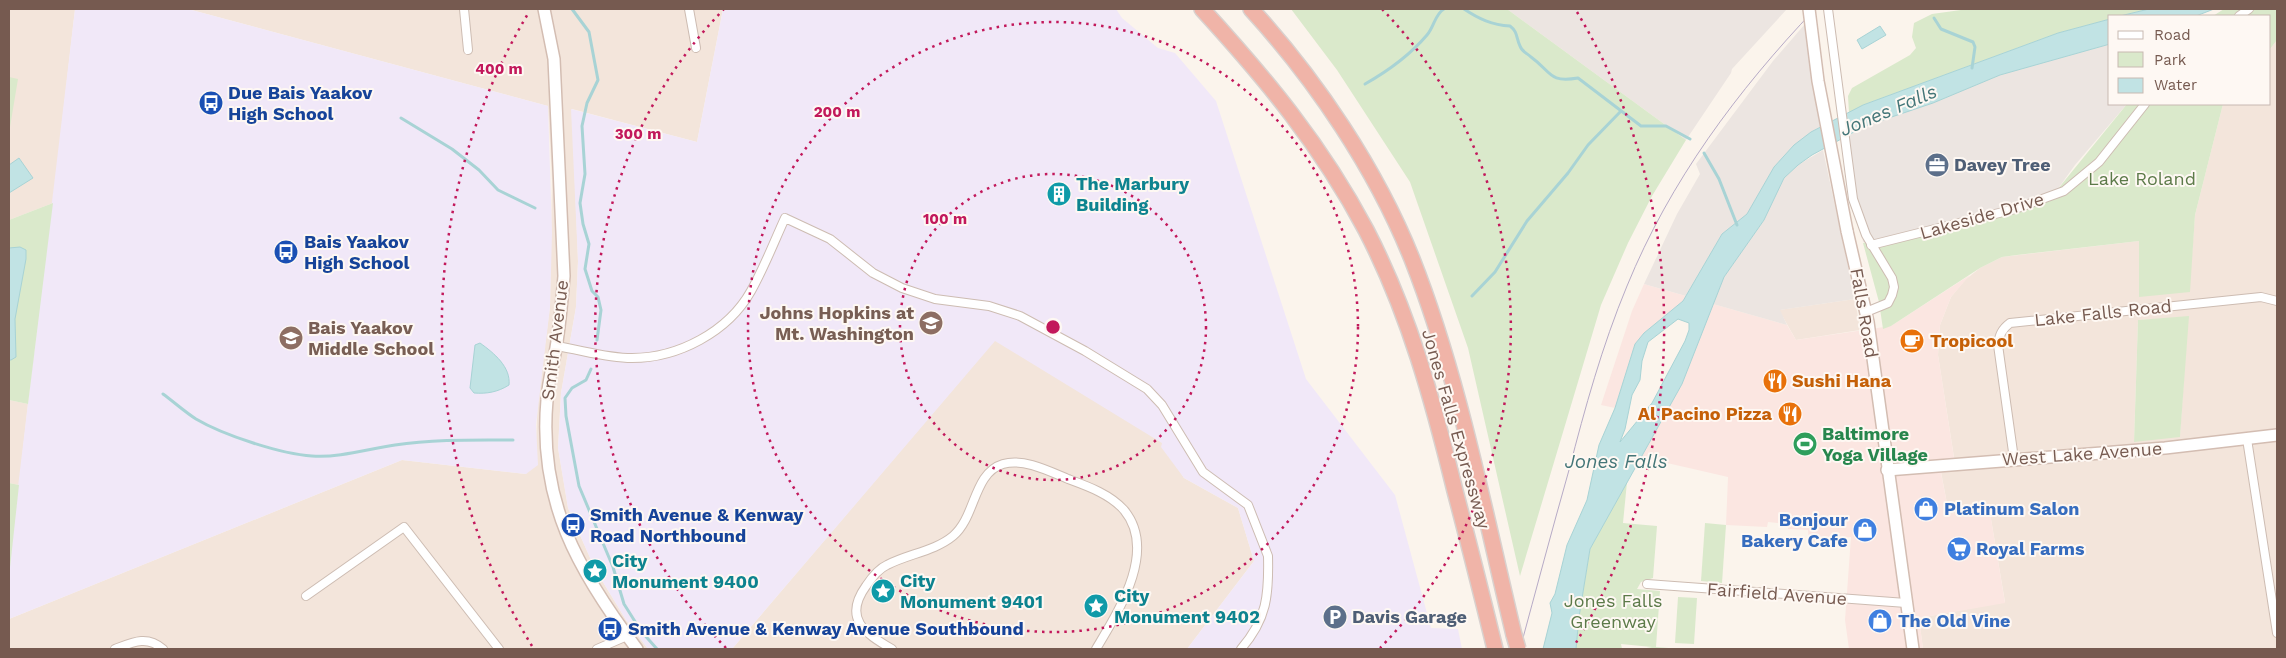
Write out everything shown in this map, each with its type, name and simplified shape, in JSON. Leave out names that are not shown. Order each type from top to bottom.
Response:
[{"type":"highway","name":"Jones Falls Expressway","points":[[1202,9],[1263,76],[1316,147],[1349,201],[1384,268],[1413,340],[1435,410],[1495,649]]},
{"type":"highway","name":"Jones Falls Expressway","points":[[1251,9],[1288,51],[1343,129],[1380,194],[1412,259],[1448,369],[1518,649]]},
{"type":"main road","name":"Smith Avenue","points":[[544,9],[554,59],[563,240],[562,294],[547,398],[545,427],[547,472],[571,546],[637,649]]},
{"type":"main road","name":"Falls Road","points":[[1809,9],[1818,81],[1847,231],[1866,312],[1913,649]]},
{"type":"main road","name":"West Lake Avenue","points":[[1887,470],[2165,448],[2277,434]]},
{"type":"street","points":[[464,9],[468,34],[468,50]]},
{"type":"street","points":[[689,9],[696,48]]},
{"type":"street","points":[[1828,9],[1845,142],[1857,214],[1872,245],[1892,278],[1894,287],[1888,302],[1866,312]]},
{"type":"street","name":"Lakeside Drive","points":[[1872,245],[2015,209],[2064,191],[2099,162],[2144,105]]},
{"type":"street","points":[[556,346],[610,357],[633,358],[654,357],[694,343],[714,331],[729,318],[750,292],[785,218],[830,239],[873,273],[902,288],[935,299],[989,306],[1020,316],[1055,334],[1147,389],[1162,405],[1203,472],[1248,505],[1268,556],[1267,587],[1261,622],[1241,649]]},
{"type":"street","name":"Lake Falls Road","points":[[2014,460],[1998,345],[1999,336],[2010,323],[2261,297],[2277,301]]},
{"type":"street","points":[[2247,439],[2277,633]]},
{"type":"street","points":[[892,649],[875,640],[862,629],[856,614],[859,595],[879,569],[943,543],[953,536],[966,523],[985,476],[1002,464],[1013,462],[1038,467],[1099,492],[1124,510],[1131,521],[1138,546],[1134,568],[1113,620],[1096,649]]},
{"type":"street","points":[[306,596],[404,527],[499,649]]},
{"type":"street","name":"Fairfield Avenue","points":[[1647,584],[1906,603]]},
{"type":"street","points":[[597,649],[627,636]]},
{"type":"street","points":[[115,649],[140,640],[154,642],[163,649]]},
{"type":"shaded area","points":[[9,9],[75,9],[53,203],[9,220]]},
{"type":"shaded area","name":"Bais Yaakov Middle School","points":[[75,9],[188,9],[548,106],[552,233],[550,307],[536,425],[538,465],[526,474],[402,460],[9,619],[9,577],[13,529]]},
{"type":"shaded area","points":[[188,9],[723,9],[697,142],[572,109],[578,261],[576,307],[561,393],[558,448],[568,508],[595,569],[626,620],[648,649],[9,649],[9,619],[402,460],[526,474],[536,442],[538,398],[550,307],[552,180],[548,106]]},
{"type":"shaded area","name":"Johns Hopkins at Mt. Washington","points":[[723,9],[1116,9],[1122,18],[1158,48],[1175,53],[1216,101],[1306,379],[1395,495],[1431,628],[1458,629],[1462,649],[1187,649],[1254,561],[1238,508],[1184,478],[1161,447],[1162,443],[995,341],[732,649],[648,649],[626,620],[595,569],[568,508],[558,448],[561,393],[576,307],[578,261],[571,109],[697,142]]},
{"type":"shaded area","points":[[1507,9],[1787,9],[1732,69],[1686,140]]},
{"type":"shaded area","points":[[1805,24],[1820,127],[1811,132],[1774,167],[1747,214],[1722,234],[1686,296],[1644,284],[1677,214],[1700,174],[1696,164],[1773,61]]},
{"type":"shaded area","points":[[2277,40],[2277,649],[1923,649],[1919,618],[2005,602],[1989,507],[1949,514],[1941,472],[1956,470],[1938,355],[1940,325],[1951,297],[1965,280],[1980,268],[2002,257],[2139,241],[2189,292],[2195,215],[2223,105],[2271,105],[2271,48]],"holes":[[[2188,317],[2180,436],[2134,441],[2138,320]]]},
{"type":"shaded area","points":[[2108,45],[2108,105],[2126,105],[2075,165],[2057,190],[1993,211],[1863,242],[1848,136],[1865,126],[1933,103],[2000,75]]},
{"type":"shaded area","points":[[1823,150],[1855,299],[1780,310],[1787,325],[1713,304],[1724,277],[1764,220],[1784,178],[1798,165]]},
{"type":"shaded area","points":[[1970,275],[1951,297],[1940,325],[1938,355],[1956,471],[1941,473],[1949,514],[1989,507],[2005,603],[1919,618],[1923,649],[1849,649],[1845,620],[1851,537],[1809,543],[1808,530],[1788,529],[1788,524],[1768,522],[1767,527],[1726,525],[1728,477],[1641,457],[1682,384],[1713,304],[1787,325],[1796,340],[1891,326]]},
{"type":"shaded area","points":[[1644,284],[1686,296],[1683,301],[1644,333],[1635,344],[1615,408],[1601,405],[1632,311]]},
{"type":"shaded area","points":[[1855,299],[1860,330],[1796,340],[1779,310]]},
{"type":"shaded area","points":[[995,340],[1163,443],[1184,478],[1238,508],[1254,561],[1187,649],[732,649]]},
{"type":"shaded area","points":[[9,400],[28,404],[19,485],[9,483]]},
{"type":"green space","points":[[1291,9],[1507,9],[1686,140],[1652,196],[1628,243],[1601,305],[1520,576],[1468,348],[1410,182],[1337,70]]},
{"type":"green space","points":[[1968,9],[2149,9],[2124,15],[2108,15],[2108,20],[2058,33],[1863,105],[1849,113],[1848,96],[1852,88],[1910,55],[1916,48],[1912,37],[1914,23],[1932,14]]},
{"type":"green space","points":[[2224,9],[2277,9],[2277,40],[2271,48],[2271,15],[2215,15]]},
{"type":"green space","points":[[9,77],[18,79],[9,133]]},
{"type":"green space","name":"Lake Roland","points":[[2126,105],[2223,105],[2195,215],[2190,292],[2139,297],[2139,241],[2017,255],[2002,257],[1980,268],[1891,326],[1883,329],[1879,302],[1863,243],[1993,211],[2057,190]]},
{"type":"green space","points":[[53,203],[28,404],[9,400],[9,220]]},
{"type":"green space","points":[[2189,316],[2180,437],[2134,442],[2138,320]]},
{"type":"green space","name":"Jones Falls Greenway","points":[[1627,482],[1623,523],[1657,526],[1653,578],[1641,582],[1637,589],[1660,591],[1656,647],[1681,649],[1641,649],[1652,647],[1621,644],[1622,649],[1576,649],[1590,549]]},
{"type":"green space","points":[[9,483],[19,485],[9,577]]},
{"type":"green space","name":"Jones Falls Greenway","points":[[1705,523],[1726,525],[1722,583],[1701,581]]},
{"type":"green space","name":"Jones Falls Greenway","points":[[1678,597],[1697,598],[1694,644],[1675,643]]},
{"type":"water","points":[[2149,9],[2214,9],[2199,15],[2124,15]]},
{"type":"water","name":"Jones Falls","points":[[2108,20],[2108,45],[2000,75],[1933,103],[1865,126],[1812,155],[1784,178],[1764,220],[1724,277],[1682,384],[1590,549],[1576,649],[1543,649],[1552,613],[1550,603],[1555,594],[1567,545],[1587,500],[1599,445],[1615,408],[1635,344],[1644,333],[1683,301],[1722,234],[1747,214],[1774,167],[1794,145],[1811,132],[1863,105],[2058,33]],"holes":[[[1678,319],[1689,323],[1689,330],[1652,403],[1620,442],[1625,429],[1632,395],[1640,380],[1642,361],[1648,342]]]},
{"type":"water","points":[[1880,26],[1886,35],[1862,49],[1857,40]]},
{"type":"water","points":[[19,158],[33,178],[9,193],[9,165]]},
{"type":"water","points":[[20,247],[26,250],[26,259],[15,319],[16,357],[9,360],[9,248]]},
{"type":"water","points":[[480,343],[491,351],[504,366],[509,378],[509,385],[497,391],[483,393],[474,393],[470,388],[475,345]]},
{"type":"waterway","points":[[572,9],[589,32],[598,80],[587,103],[582,126],[585,174],[580,203],[583,224],[589,244],[585,269],[592,291],[598,297],[601,310],[597,340]]},
{"type":"waterway","points":[[1365,84],[1406,56],[1427,35],[1444,9]]},
{"type":"waterway","points":[[1464,9],[1486,21],[1513,28],[1522,50],[1555,78],[1578,78],[1641,126],[1666,126],[1690,139]]},
{"type":"waterway","points":[[1934,18],[1941,29],[1973,42],[1975,47],[1972,68]]},
{"type":"waterway","points":[[1472,296],[1495,272],[1527,221],[1568,173],[1588,145],[1621,111]]},
{"type":"waterway","points":[[401,118],[452,149],[479,170],[498,190],[535,208]]},
{"type":"waterway","points":[[1704,153],[1719,179],[1737,225]]},
{"type":"waterway","points":[[591,369],[586,380],[572,388],[565,398],[566,416],[579,486],[613,567],[624,604],[641,631],[657,649]]},
{"type":"waterway","points":[[163,394],[196,419],[221,431],[269,448],[312,456],[333,456],[424,442],[513,440]]},
{"type":"tram line","points":[[1520,649],[1595,377],[1618,309],[1644,247],[1685,174],[1708,139],[1759,72],[1815,9]]},
{"type":"place","name":"Due Bais Yaakov High School","points":[[211,103]]},
{"type":"place","name":"Davey Tree","points":[[1937,165]]},
{"type":"place","name":"The Marbury Building","points":[[1059,194]]},
{"type":"place","name":"Bais Yaakov High School","points":[[286,252]]},
{"type":"place","name":"Johns Hopkins at Mt. Washington","points":[[931,323]]},
{"type":"place","name":"Bais Yaakov Middle School","points":[[291,338]]},
{"type":"place","name":"Tropicool","points":[[1912,341]]},
{"type":"place","name":"Sushi Hana","points":[[1775,381]]},
{"type":"place","name":"Al Pacino Pizza","points":[[1790,414]]},
{"type":"place","name":"Baltimore Yoga Village","points":[[1805,444]]},
{"type":"place","name":"Platinum Salon","points":[[1926,509]]},
{"type":"place","name":"Smith Avenue & Kenway Road Northbound","points":[[573,525]]},
{"type":"place","name":"Bonjour Bakery Cafe","points":[[1865,530]]},
{"type":"place","name":"Royal Farms","points":[[1959,549]]},
{"type":"place","name":"City Monument 9400","points":[[595,571]]},
{"type":"place","name":"City Monument 9401","points":[[883,591]]},
{"type":"place","name":"City Monument 9402","points":[[1096,606]]},
{"type":"place","name":"Davis Garage","points":[[1335,617]]},
{"type":"place","name":"The Old Vine","points":[[1880,621]]},
{"type":"place","name":"Smith Avenue & Kenway Avenue Southbound","points":[[610,629]]}]
